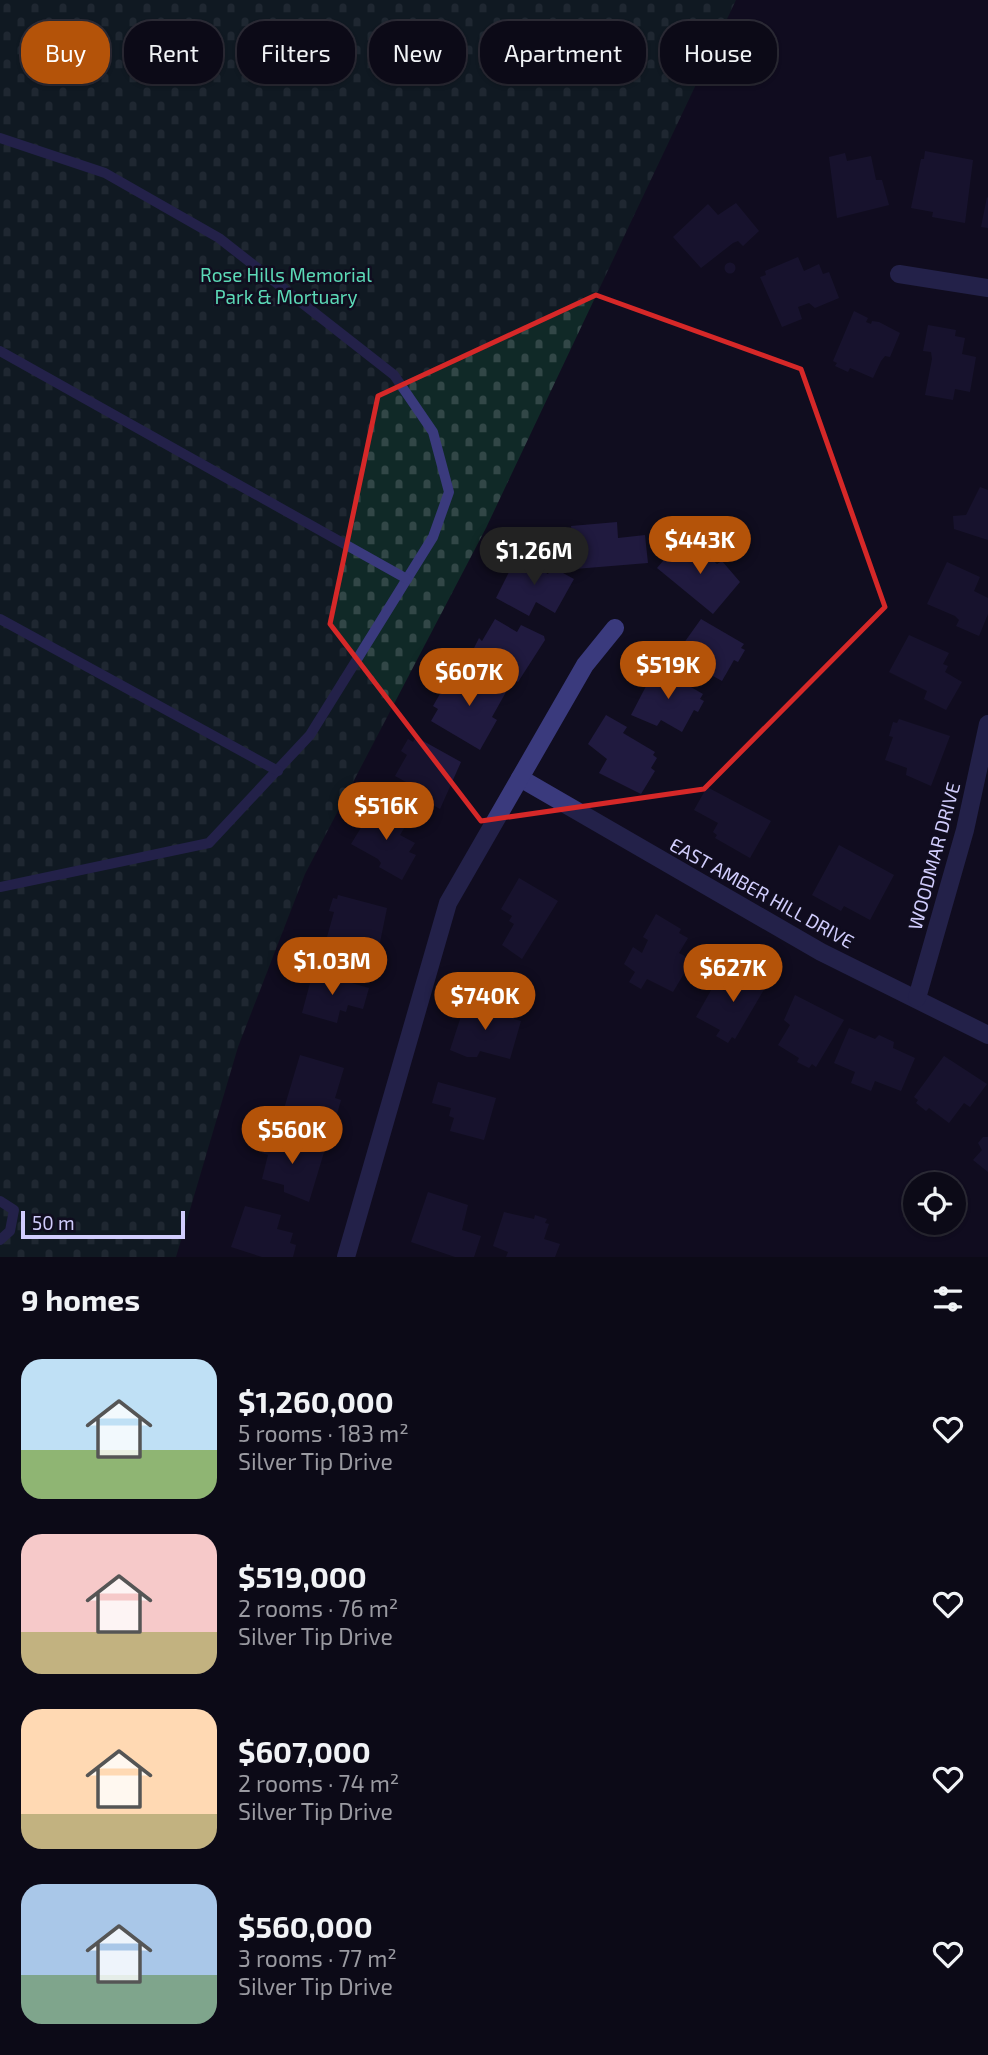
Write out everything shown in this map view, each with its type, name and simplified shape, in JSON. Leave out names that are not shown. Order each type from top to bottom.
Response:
[{"type":"street","points":[[899,274],[988,288]]},
{"type":"street","points":[[346,1257],[448,903],[584,665],[615,628]]},
{"type":"street","name":"WOODMAR DRIVE","points":[[917,998],[965,830],[988,724]]},
{"type":"street","name":"EAST AMBER HILL DRIVE","points":[[520,778],[821,952],[988,1035]]},
{"type":"lane","points":[[0,138],[105,173],[219,238],[394,374],[433,432],[449,492],[433,537],[310,735],[209,843],[0,887]]},
{"type":"lane","points":[[0,351],[407,579]]},
{"type":"lane","points":[[0,619],[278,771]]},
{"type":"lane","points":[[0,1202],[13,1209],[10,1231],[0,1240]]},
{"type":"highlighted area","points":[[596,295],[801,369],[885,607],[704,789],[481,821],[330,624],[378,396]]},
{"type":"green space","name":"Rose Hills Memorial Park & Mortuary","points":[[0,0],[736,0],[726,21],[660,21],[660,84],[696,84],[486,528],[305,874],[238,1047],[176,1257],[0,1257]]},
{"type":"building","points":[[925,151],[973,160],[965,223],[932,217],[933,212],[911,208]]},
{"type":"building","points":[[845,153],[847,161],[871,156],[876,180],[882,180],[889,205],[837,218],[829,157]]},
{"type":"building","points":[[988,198],[988,228],[981,227]]},
{"type":"building","points":[[736,203],[759,231],[743,246],[738,241],[733,243],[701,268],[673,237],[708,204],[718,215]]},
{"type":"building","points":[[798,257],[804,271],[819,264],[823,274],[829,272],[839,298],[815,308],[809,303],[798,307],[802,319],[782,327],[760,277],[766,275],[765,271]]},
{"type":"building","points":[[730,262],[736,268],[730,274],[724,268]]},
{"type":"building","points":[[854,311],[868,318],[866,322],[879,322],[900,333],[890,357],[885,356],[873,378],[850,368],[848,372],[835,366],[837,363],[833,361]]},
{"type":"building","points":[[928,325],[956,330],[955,336],[965,338],[962,354],[976,357],[970,392],[955,389],[953,400],[925,395],[932,359],[931,352],[923,351]]},
{"type":"building","points":[[980,487],[988,490],[988,540],[954,529],[953,516],[966,515]]},
{"type":"building","points":[[617,522],[618,538],[645,535],[648,563],[575,569],[571,526]]},
{"type":"building","points":[[680,541],[694,553],[698,548],[717,564],[722,561],[740,582],[713,614],[657,568]]},
{"type":"building","points":[[517,556],[548,574],[552,567],[574,579],[555,613],[536,602],[529,616],[496,598]]},
{"type":"building","points":[[947,562],[980,577],[974,591],[988,598],[988,614],[979,636],[956,626],[959,620],[955,616],[927,604]]},
{"type":"building","points":[[495,619],[517,632],[521,625],[544,636],[545,640],[518,682],[474,657],[476,652],[473,650],[479,638],[482,641]]},
{"type":"building","points":[[701,619],[744,644],[741,648],[745,650],[738,662],[734,660],[722,681],[702,670],[697,676],[671,661]]},
{"type":"building","points":[[909,635],[949,653],[943,664],[948,666],[945,672],[962,682],[946,710],[924,699],[927,691],[889,672]]},
{"type":"building","points":[[462,666],[506,692],[492,717],[497,720],[480,750],[431,721],[438,709],[433,706],[441,692],[446,694]]},
{"type":"building","points":[[656,667],[703,694],[700,699],[704,701],[698,712],[694,710],[682,732],[661,720],[657,726],[631,715]]},
{"type":"building","points":[[606,715],[627,727],[623,733],[655,752],[653,755],[657,758],[651,768],[655,771],[641,794],[599,773],[607,759],[588,744]]},
{"type":"building","points":[[899,719],[950,736],[931,786],[906,775],[907,768],[885,760],[893,737],[889,736],[893,722],[897,723]]},
{"type":"building","points":[[416,737],[461,762],[440,809],[415,795],[417,788],[395,776],[407,755],[401,751],[408,739],[413,742]]},
{"type":"building","points":[[707,787],[771,821],[750,858],[715,838],[717,835],[713,832],[718,823],[694,810]]},
{"type":"building","points":[[375,805],[407,823],[400,835],[415,843],[409,852],[416,855],[402,880],[379,867],[381,863],[378,859],[351,844]]},
{"type":"building","points":[[839,845],[894,875],[870,920],[844,906],[841,911],[812,895]]},
{"type":"building","points":[[519,878],[558,901],[522,959],[502,945],[514,924],[509,921],[512,916],[501,909]]},
{"type":"building","points":[[338,895],[387,908],[377,957],[349,949],[350,943],[327,937],[334,912],[329,911],[333,898],[337,899]]},
{"type":"building","points":[[656,914],[681,929],[679,933],[688,938],[679,953],[692,960],[673,992],[647,979],[641,989],[629,982],[635,972],[624,964],[633,947],[642,953],[648,940],[643,937]]},
{"type":"building","points":[[745,967],[769,981],[735,1039],[732,1037],[728,1043],[716,1036],[720,1030],[696,1017],[714,985],[724,991],[726,987],[732,991]]},
{"type":"building","points":[[313,972],[369,988],[363,1009],[348,1005],[346,1012],[340,1010],[337,1023],[302,1013]]},
{"type":"building","points":[[795,995],[844,1020],[816,1067],[812,1064],[809,1068],[797,1062],[799,1058],[778,1045],[790,1025],[784,1020]]},
{"type":"building","points":[[466,1001],[515,1015],[514,1019],[521,1021],[510,1059],[480,1051],[477,1057],[467,1057],[450,1050]]},
{"type":"building","points":[[849,1028],[875,1039],[879,1035],[894,1042],[893,1048],[915,1058],[901,1091],[875,1081],[871,1091],[851,1083],[855,1072],[834,1063]]},
{"type":"building","points":[[300,1055],[344,1068],[335,1098],[341,1100],[333,1128],[283,1112]]},
{"type":"building","points":[[944,1056],[987,1084],[970,1107],[964,1103],[949,1123],[929,1108],[926,1111],[916,1103],[918,1100],[914,1097]]},
{"type":"building","points":[[438,1082],[496,1098],[484,1140],[450,1131],[454,1118],[449,1116],[451,1108],[432,1103]]},
{"type":"building","points":[[267,1135],[325,1149],[309,1202],[284,1192],[284,1185],[262,1179],[268,1155],[262,1153]]},
{"type":"building","points":[[983,1137],[988,1137],[988,1172],[973,1160],[982,1150],[978,1143]]},
{"type":"building","points":[[428,1192],[468,1205],[462,1230],[481,1236],[474,1257],[455,1257],[411,1242]]},
{"type":"building","points":[[245,1206],[281,1215],[277,1229],[293,1233],[290,1243],[296,1245],[293,1257],[262,1257],[231,1247]]},
{"type":"building","points":[[504,1212],[547,1219],[545,1223],[549,1224],[544,1239],[560,1244],[555,1257],[506,1257],[508,1252],[493,1246]]}]
